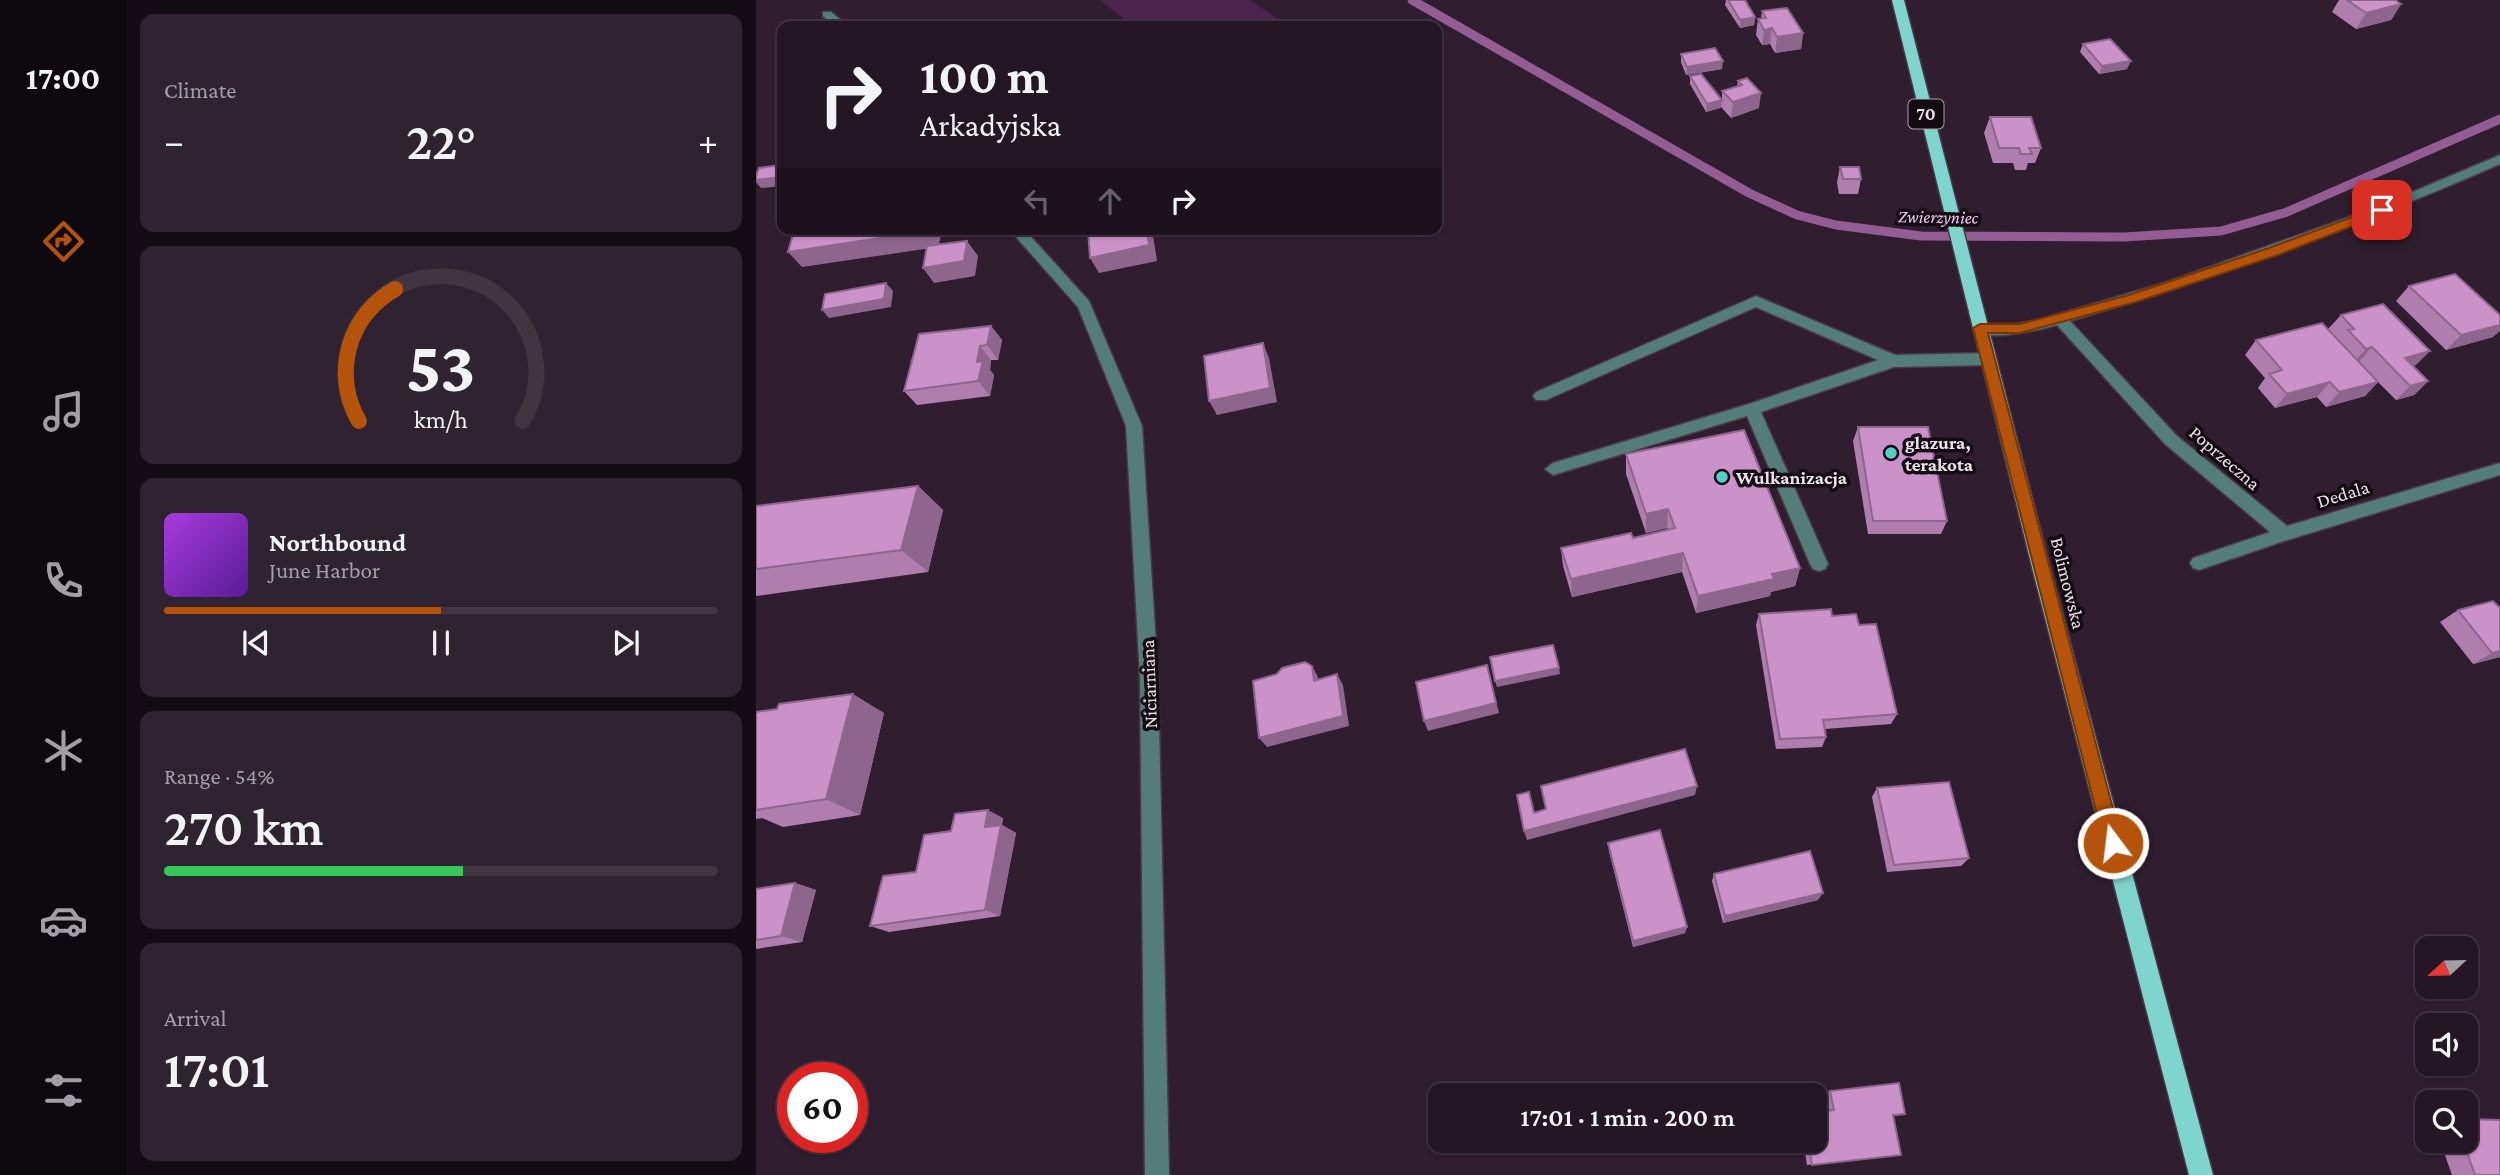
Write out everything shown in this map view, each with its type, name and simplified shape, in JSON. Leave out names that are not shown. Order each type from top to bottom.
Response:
[{"type":"main road","name":"Bolimowska","points":[[1898,0],[1980,328],[2200,1175]]},
{"type":"street","points":[[827,14],[836,21]]},
{"type":"street","points":[[1980,328],[2016,329],[2172,286],[2382,210],[2500,159]]},
{"type":"street","name":"Niciarniana","points":[[1021,235],[1084,305],[1135,426],[1149,677],[1157,1175]]},
{"type":"street","points":[[1541,397],[1756,301],[1893,361]]},
{"type":"street","name":"Poprzeczna","points":[[2060,319],[2143,410],[2204,470],[2284,534]]},
{"type":"street","points":[[1553,469],[1752,409],[1893,361],[1988,359]]},
{"type":"street","points":[[1752,409],[1819,564]]},
{"type":"street","name":"Dedala","points":[[2199,563],[2284,534],[2500,469]]},
{"type":"shaded area","points":[[1100,0],[1250,0],[1281,21],[1127,21]]},
{"type":"building","points":[[1728,0],[1745,0],[1755,17],[1740,20]]},
{"type":"building","points":[[2347,0],[2395,0],[2401,4],[2366,13]]},
{"type":"building","points":[[1787,8],[1803,33],[1777,37],[1772,28],[1764,30],[1758,19],[1766,18],[1762,11]]},
{"type":"building","points":[[2110,39],[2131,61],[2102,66],[2083,44]]},
{"type":"building","points":[[1715,48],[1723,61],[1687,67],[1681,54]]},
{"type":"building","points":[[1701,74],[1722,100],[1707,104],[1690,76]]},
{"type":"building","points":[[1747,78],[1761,93],[1733,102],[1722,91],[1742,85],[1738,81]]},
{"type":"building","points":[[1990,117],[2031,117],[2041,148],[2029,148],[2032,154],[2021,154],[2019,148],[1999,148]]},
{"type":"building","points":[[777,166],[777,178],[756,180],[759,168]]},
{"type":"building","points":[[1840,167],[1859,167],[1861,179],[1843,179]]},
{"type":"building","points":[[793,235],[900,235],[788,252]]},
{"type":"building","points":[[1088,235],[1148,235],[1149,245],[1090,258]]},
{"type":"building","points":[[967,241],[964,261],[923,268],[927,246]]},
{"type":"building","points":[[2455,274],[2500,315],[2500,325],[2461,335],[2409,286]]},
{"type":"building","points":[[886,283],[884,299],[822,310],[825,294]]},
{"type":"building","points":[[2383,304],[2430,351],[2405,358],[2428,381],[2410,386],[2372,347],[2366,349],[2348,330],[2354,329],[2341,315]]},
{"type":"building","points":[[2322,323],[2378,382],[2339,392],[2330,382],[2287,394],[2269,374],[2282,370],[2256,340]]},
{"type":"building","points":[[991,326],[987,345],[980,346],[977,362],[983,361],[978,381],[904,391],[919,334]]},
{"type":"building","points":[[1263,343],[1270,388],[1209,401],[1204,356]]},
{"type":"building","points":[[1858,427],[1928,427],[1947,521],[1873,521]]},
{"type":"building","points":[[1744,430],[1800,568],[1772,574],[1774,579],[1698,596],[1683,553],[1571,579],[1561,548],[1631,533],[1633,538],[1675,528],[1668,509],[1646,514],[1626,454]]},
{"type":"building","points":[[918,486],[901,550],[756,569],[756,506]]},
{"type":"building","points":[[2493,601],[2500,608],[2500,651],[2492,653],[2458,610]]},
{"type":"building","points":[[1831,609],[1832,616],[1856,614],[1859,625],[1876,624],[1897,714],[1823,720],[1826,737],[1780,739],[1759,614]]},
{"type":"building","points":[[1553,645],[1559,668],[1495,681],[1490,657]]},
{"type":"building","points":[[1305,662],[1312,666],[1314,681],[1337,674],[1343,716],[1259,738],[1253,681],[1277,674],[1282,668]]},
{"type":"building","points":[[1487,665],[1496,703],[1424,721],[1416,682]]},
{"type":"building","points":[[853,694],[826,799],[756,810],[756,712],[777,709],[779,704]]},
{"type":"building","points":[[1685,749],[1697,786],[1524,831],[1517,795],[1529,792],[1534,813],[1546,809],[1541,786]]},
{"type":"building","points":[[1949,782],[1969,858],[1894,865],[1877,788]]},
{"type":"building","points":[[988,810],[985,827],[1001,825],[985,910],[870,926],[883,876],[916,872],[924,835],[951,831],[955,814]]},
{"type":"building","points":[[1660,830],[1687,927],[1633,941],[1608,843]]},
{"type":"building","points":[[1810,851],[1823,893],[1725,916],[1714,874]]},
{"type":"building","points":[[795,883],[781,936],[756,940],[756,889]]},
{"type":"building","points":[[1899,1083],[1905,1114],[1893,1115],[1901,1155],[1812,1165],[1810,1153],[1827,1153],[1827,1111],[1834,1110],[1830,1091]]},
{"type":"building","points":[[2478,1119],[2500,1120],[2500,1175],[2475,1175],[2467,1153],[2478,1153]]},
{"type":"waterway","name":"Zwierzyniec","points":[[1412,0],[1749,193],[1797,215],[1836,225],[1921,236],[2124,237],[2221,231],[2287,212],[2500,119]]},
{"type":"place","name":"glazura, terakota","points":[[1891,453]]},
{"type":"place","name":"Wulkanizacja","points":[[1722,477]]},
{"type":"route","points":[[2113,843],[1980,328],[2020,329],[2132,299],[2382,210]]}]
